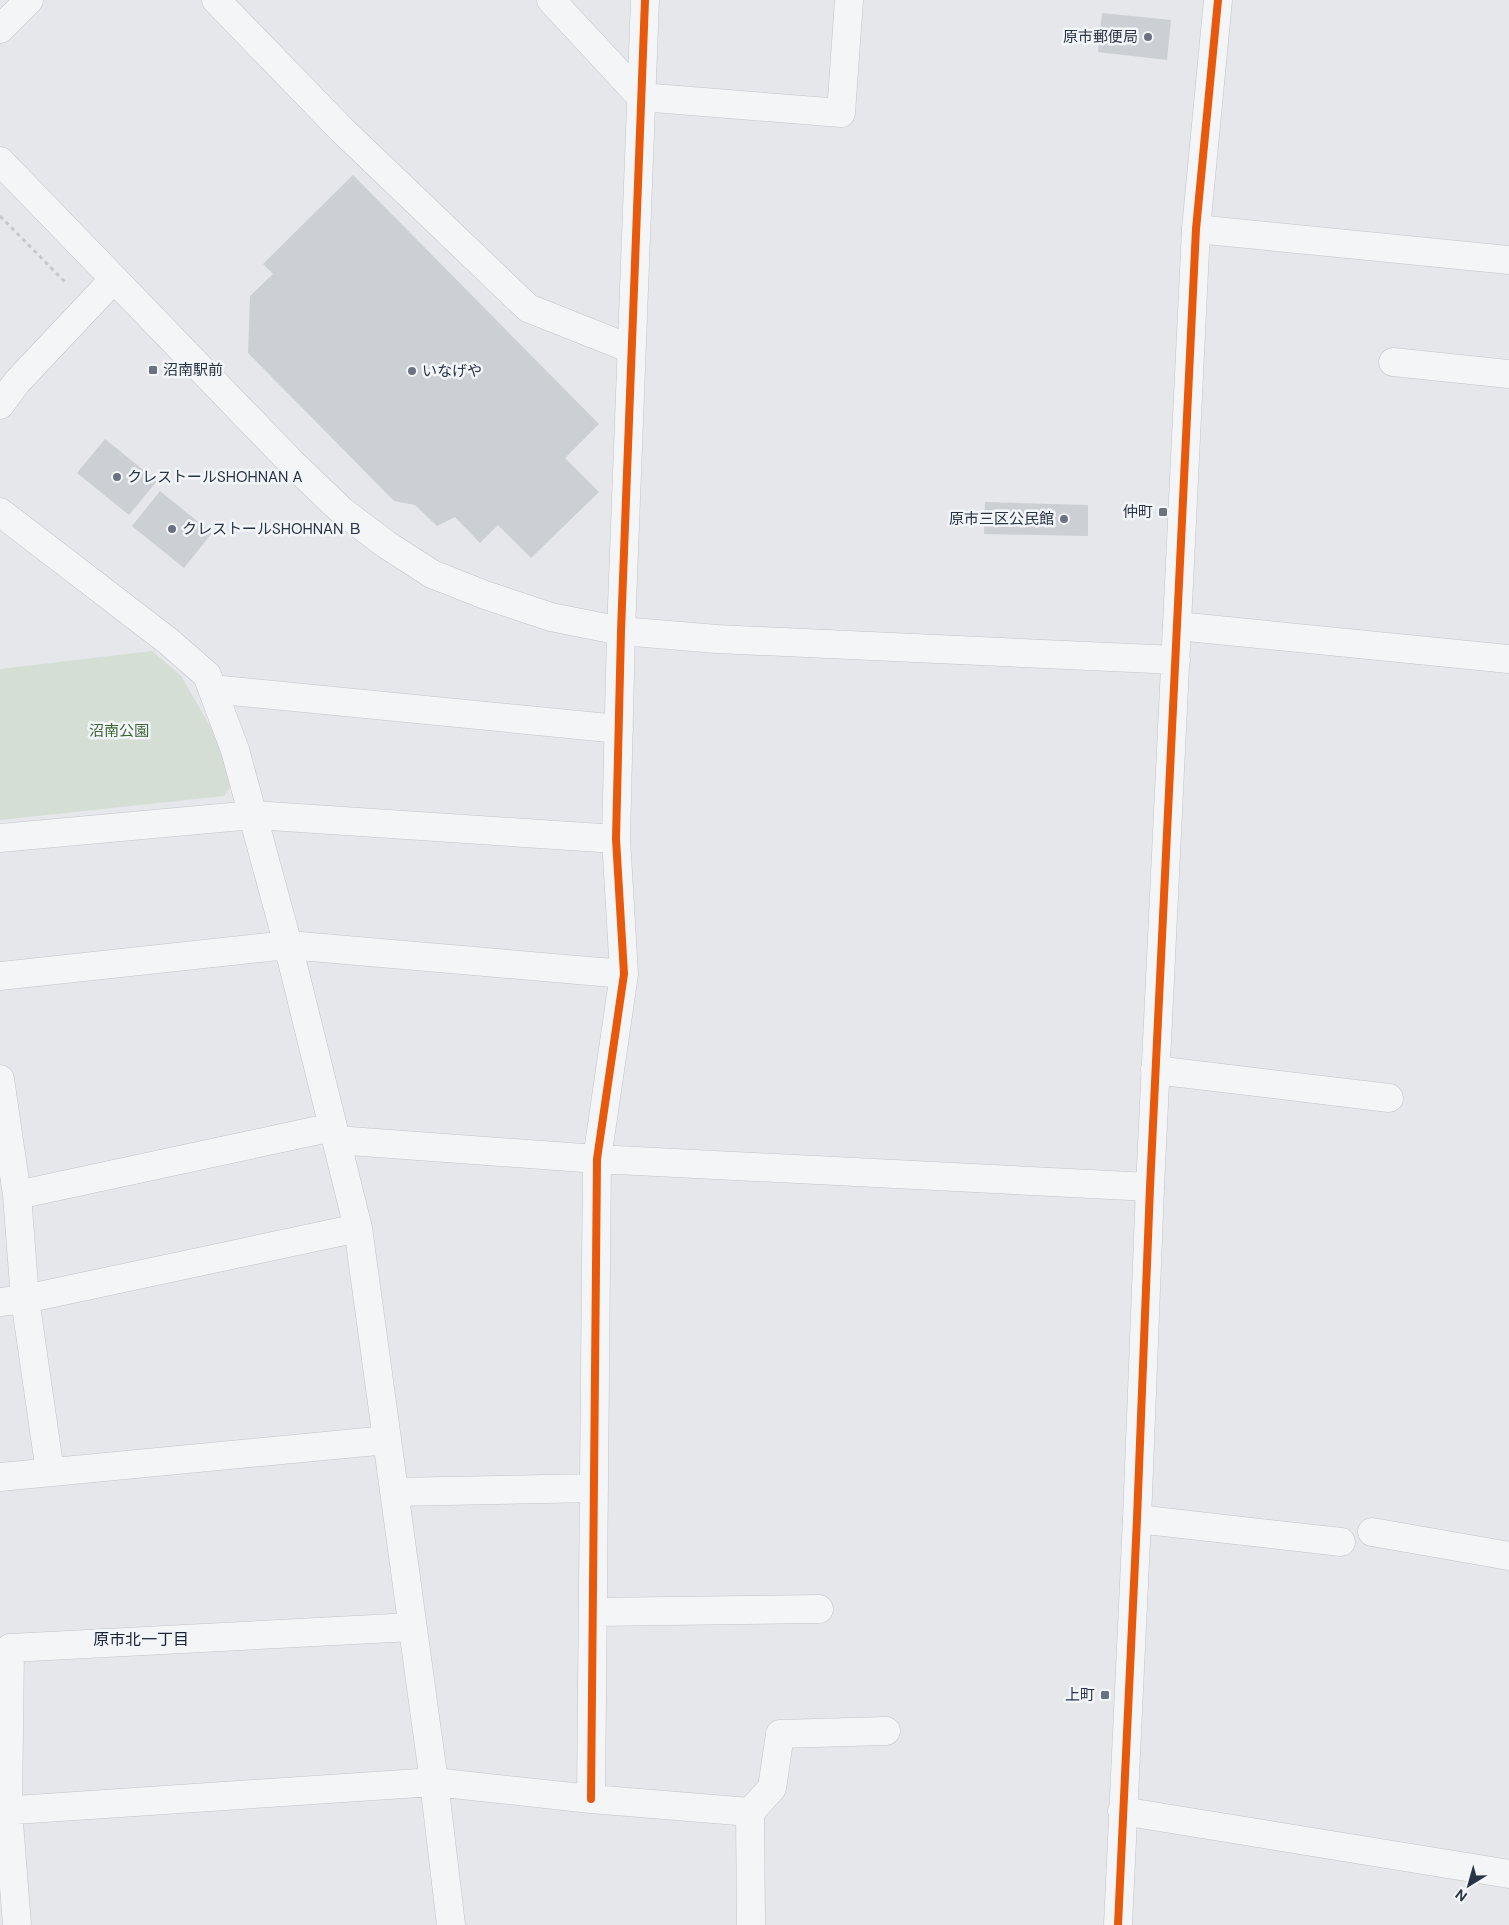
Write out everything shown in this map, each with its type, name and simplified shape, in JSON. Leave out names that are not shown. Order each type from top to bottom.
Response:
[{"type":"street","points":[[0,28],[30,0]]},
{"type":"street","points":[[216,0],[342,130],[528,308],[631,350]]},
{"type":"street","points":[[551,0],[641,97],[841,113],[849,0]]},
{"type":"street","points":[[591,1799],[597,1159],[624,974],[616,839],[621,631],[645,0]]},
{"type":"street","points":[[1118,1925],[1122,1811],[1138,1519],[1155,1070],[1196,229],[1218,0]]},
{"type":"street","points":[[0,161],[291,462],[342,510],[387,545],[432,574],[485,595],[551,617],[621,631],[717,639],[1176,660]]},
{"type":"street","points":[[1196,229],[1509,260]]},
{"type":"street","points":[[0,405],[17,382],[114,279]]},
{"type":"street","points":[[1393,362],[1509,374]]},
{"type":"street","points":[[0,512],[168,641],[206,675],[235,750],[288,944],[358,1228],[434,1782],[451,1925]]},
{"type":"street","points":[[1177,626],[1509,659]]},
{"type":"street","points":[[212,689],[619,729]]},
{"type":"street","points":[[0,838],[253,815],[616,839]]},
{"type":"street","points":[[0,976],[288,944],[624,974]]},
{"type":"street","points":[[1155,1070],[1389,1098]]},
{"type":"street","points":[[0,1079],[17,1195],[13,1300],[50,1472]]},
{"type":"street","points":[[17,1195],[334,1134],[597,1159],[1150,1187]]},
{"type":"street","points":[[13,1300],[358,1228]]},
{"type":"street","points":[[0,1477],[387,1440]]},
{"type":"street","points":[[394,1492],[594,1488]]},
{"type":"street","points":[[1138,1519],[1341,1542]]},
{"type":"street","points":[[1372,1532],[1509,1556]]},
{"type":"street","points":[[593,1612],[819,1609]]},
{"type":"street","points":[[16,1925],[4,1810],[10,1648],[412,1627]]},
{"type":"street","points":[[752,1925],[750,1812],[772,1788],[780,1734],[886,1732]]},
{"type":"street","points":[[4,1810],[434,1782],[591,1799],[750,1812]]},
{"type":"street","points":[[1122,1811],[1509,1874]]},
{"type":"path","points":[[0,216],[68,286]]},
{"type":"green space","name":"沼南公園","points":[[152,651],[181,676],[221,745],[232,784],[224,796],[0,820],[0,669]]},
{"type":"building","points":[[1102,13],[1171,20],[1167,60],[1098,52]]},
{"type":"building","points":[[353,175],[599,424],[565,458],[599,492],[531,558],[498,525],[480,543],[455,517],[437,526],[415,505],[394,501],[248,353],[250,296],[273,274],[263,264]]},
{"type":"building","name":"クレストールSHOHNAN A","points":[[105,439],[157,481],[129,515],[77,473]]},
{"type":"building","name":"クレストールSHOHNAN Ｂ","points":[[160,491],[212,533],[184,568],[132,526]]},
{"type":"building","points":[[985,502],[1088,505],[1088,536],[984,534]]},
{"type":"cycle path","points":[[591,1799],[597,1159],[624,974],[616,839],[621,631],[645,0]]},
{"type":"cycle path","points":[[1118,1925],[1150,1187],[1196,229],[1218,0]]},
{"type":"place","name":"原市郵便局","points":[[1148,37]]},
{"type":"place","name":"沼南駅前","points":[[153,370]]},
{"type":"place","name":"いなげや","points":[[412,371]]},
{"type":"place","name":"クレストールSHOHNAN A","points":[[117,477]]},
{"type":"place","name":"仲町","points":[[1163,512]]},
{"type":"place","name":"原市三区公民館","points":[[1064,519]]},
{"type":"place","name":"クレストールSHOHNAN Ｂ","points":[[172,529]]},
{"type":"place","name":"上町","points":[[1105,1695]]},
{"type":"district","name":"原市北一丁目","points":[[141,1639]]}]
